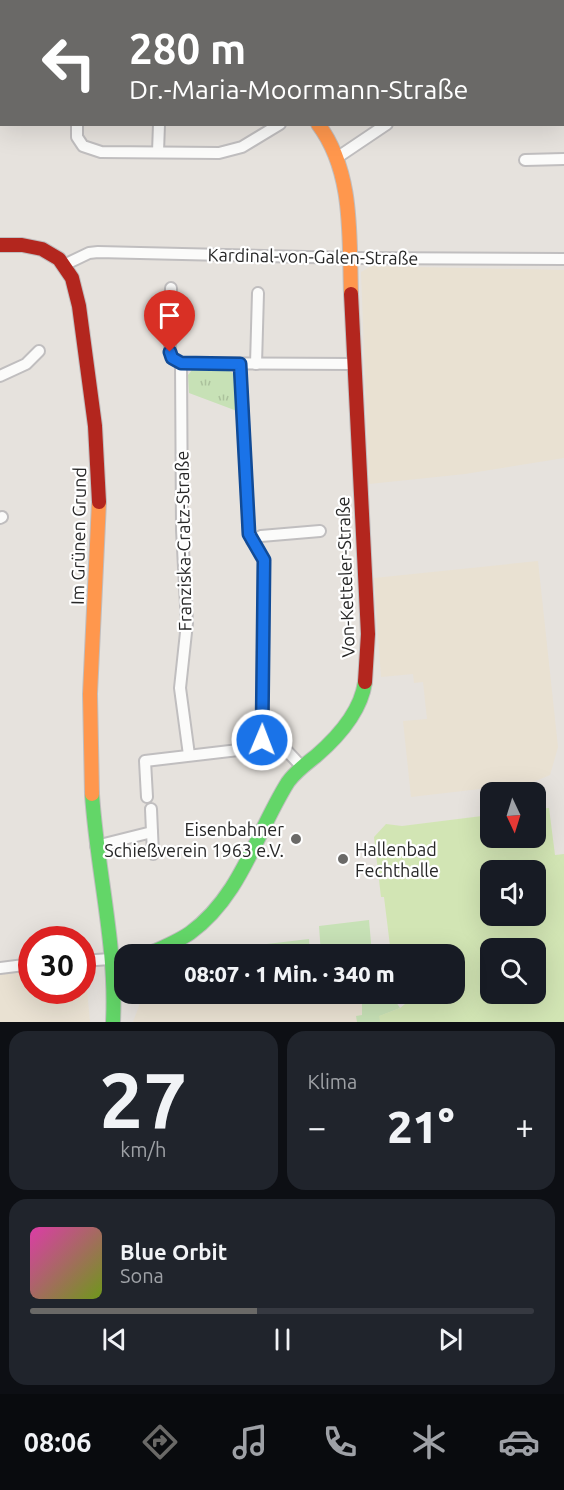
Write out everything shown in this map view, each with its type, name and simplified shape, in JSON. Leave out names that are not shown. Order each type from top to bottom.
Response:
[{"type":"street","points":[[77,126],[77,137],[83,146],[101,152],[219,153],[242,147],[277,126]]},
{"type":"street","points":[[159,126],[159,152]]},
{"type":"street","name":"Von-Ketteler-Straße","points":[[170,944],[191,932],[232,891],[294,774],[320,753],[349,721],[364,691],[368,634],[347,205],[338,157],[331,140],[320,126]]},
{"type":"street","points":[[338,157],[384,126]]},
{"type":"street","points":[[525,160],[564,159]]},
{"type":"street","points":[[0,246],[20,244],[38,247],[53,252],[64,265]]},
{"type":"street","name":"Kardinal-von-Galen-Straße","points":[[64,265],[89,253],[98,252],[349,258],[564,259]]},
{"type":"street","name":"Im Grünen Grund","points":[[64,265],[73,279],[78,309],[92,401],[99,491],[90,753],[96,846],[116,944]]},
{"type":"street","points":[[171,288],[170,352],[172,358],[181,363],[354,364]]},
{"type":"street","points":[[256,364],[258,294]]},
{"type":"street","points":[[0,376],[26,364],[39,351]]},
{"type":"street","name":"Franziska-Cratz-Straße","points":[[181,363],[182,530],[187,623],[180,688],[189,755]]},
{"type":"street","points":[[240,364],[249,534],[264,560],[262,740]]},
{"type":"street","points":[[252,541],[261,536],[320,531]]},
{"type":"street","points":[[147,797],[145,761],[247,749],[262,740]]},
{"type":"street","points":[[262,740],[270,746],[288,752],[302,767]]},
{"type":"street","points":[[151,809],[153,854]]},
{"type":"street","points":[[96,846],[152,832]]},
{"type":"street","points":[[96,961],[114,959]]},
{"type":"street","points":[[0,968],[18,966]]},
{"type":"street","name":"Im Grünen Grund","points":[[113,1022],[115,1004]]},
{"type":"shaded area","points":[[371,266],[564,270],[564,458],[465,474],[369,484],[361,272]]},
{"type":"shaded area","points":[[538,561],[558,747],[550,775],[533,782],[480,782],[480,789],[411,797],[403,721],[427,719],[423,682],[414,683],[413,674],[381,677],[374,578]]},
{"type":"shaded area","points":[[18,971],[18,1004],[88,1004],[90,1022],[0,1022],[0,973]]},
{"type":"shaded area","points":[[139,1004],[393,1004],[380,1016],[380,1022],[133,1022]]},
{"type":"green space","points":[[192,370],[229,371],[233,374],[237,411],[189,393],[188,375]]},
{"type":"green space","points":[[546,808],[549,808],[555,855],[564,854],[564,1022],[380,1022],[379,1016],[405,1004],[465,1004],[465,944],[390,944],[384,897],[381,897],[374,837],[386,824],[402,826],[480,816],[480,848],[546,848]]},
{"type":"green space","points":[[369,920],[371,944],[320,944],[319,926]]},
{"type":"green space","points":[[309,939],[309,944],[266,944]]},
{"type":"green space","points":[[362,1004],[397,1004],[400,1008],[380,1016],[380,1022],[357,1022],[356,1016],[362,1015]]},
{"type":"traffic: fast","points":[[170,944],[190,933],[208,918],[222,901],[246,863],[288,782],[347,723],[359,703],[365,682]]},
{"type":"traffic: fast","points":[[92,794],[112,965],[113,1022]]},
{"type":"traffic: slow","points":[[319,126],[330,143],[344,184],[349,227],[351,294]]},
{"type":"traffic: slow","points":[[92,794],[90,694],[99,502]]},
{"type":"traffic: jam","points":[[0,245],[22,245],[42,249],[59,259],[72,278],[79,306],[95,426],[99,502]]},
{"type":"traffic: jam","points":[[351,294],[368,634],[365,682]]},
{"type":"place","name":"Eisenbahner Schießverein 1963 e.V.","points":[[296,839]]},
{"type":"place","name":"Hallenbad Fechthalle","points":[[343,859]]},
{"type":"route","points":[[170,352],[172,358],[181,363],[240,364],[249,534],[264,560],[262,740]]}]
